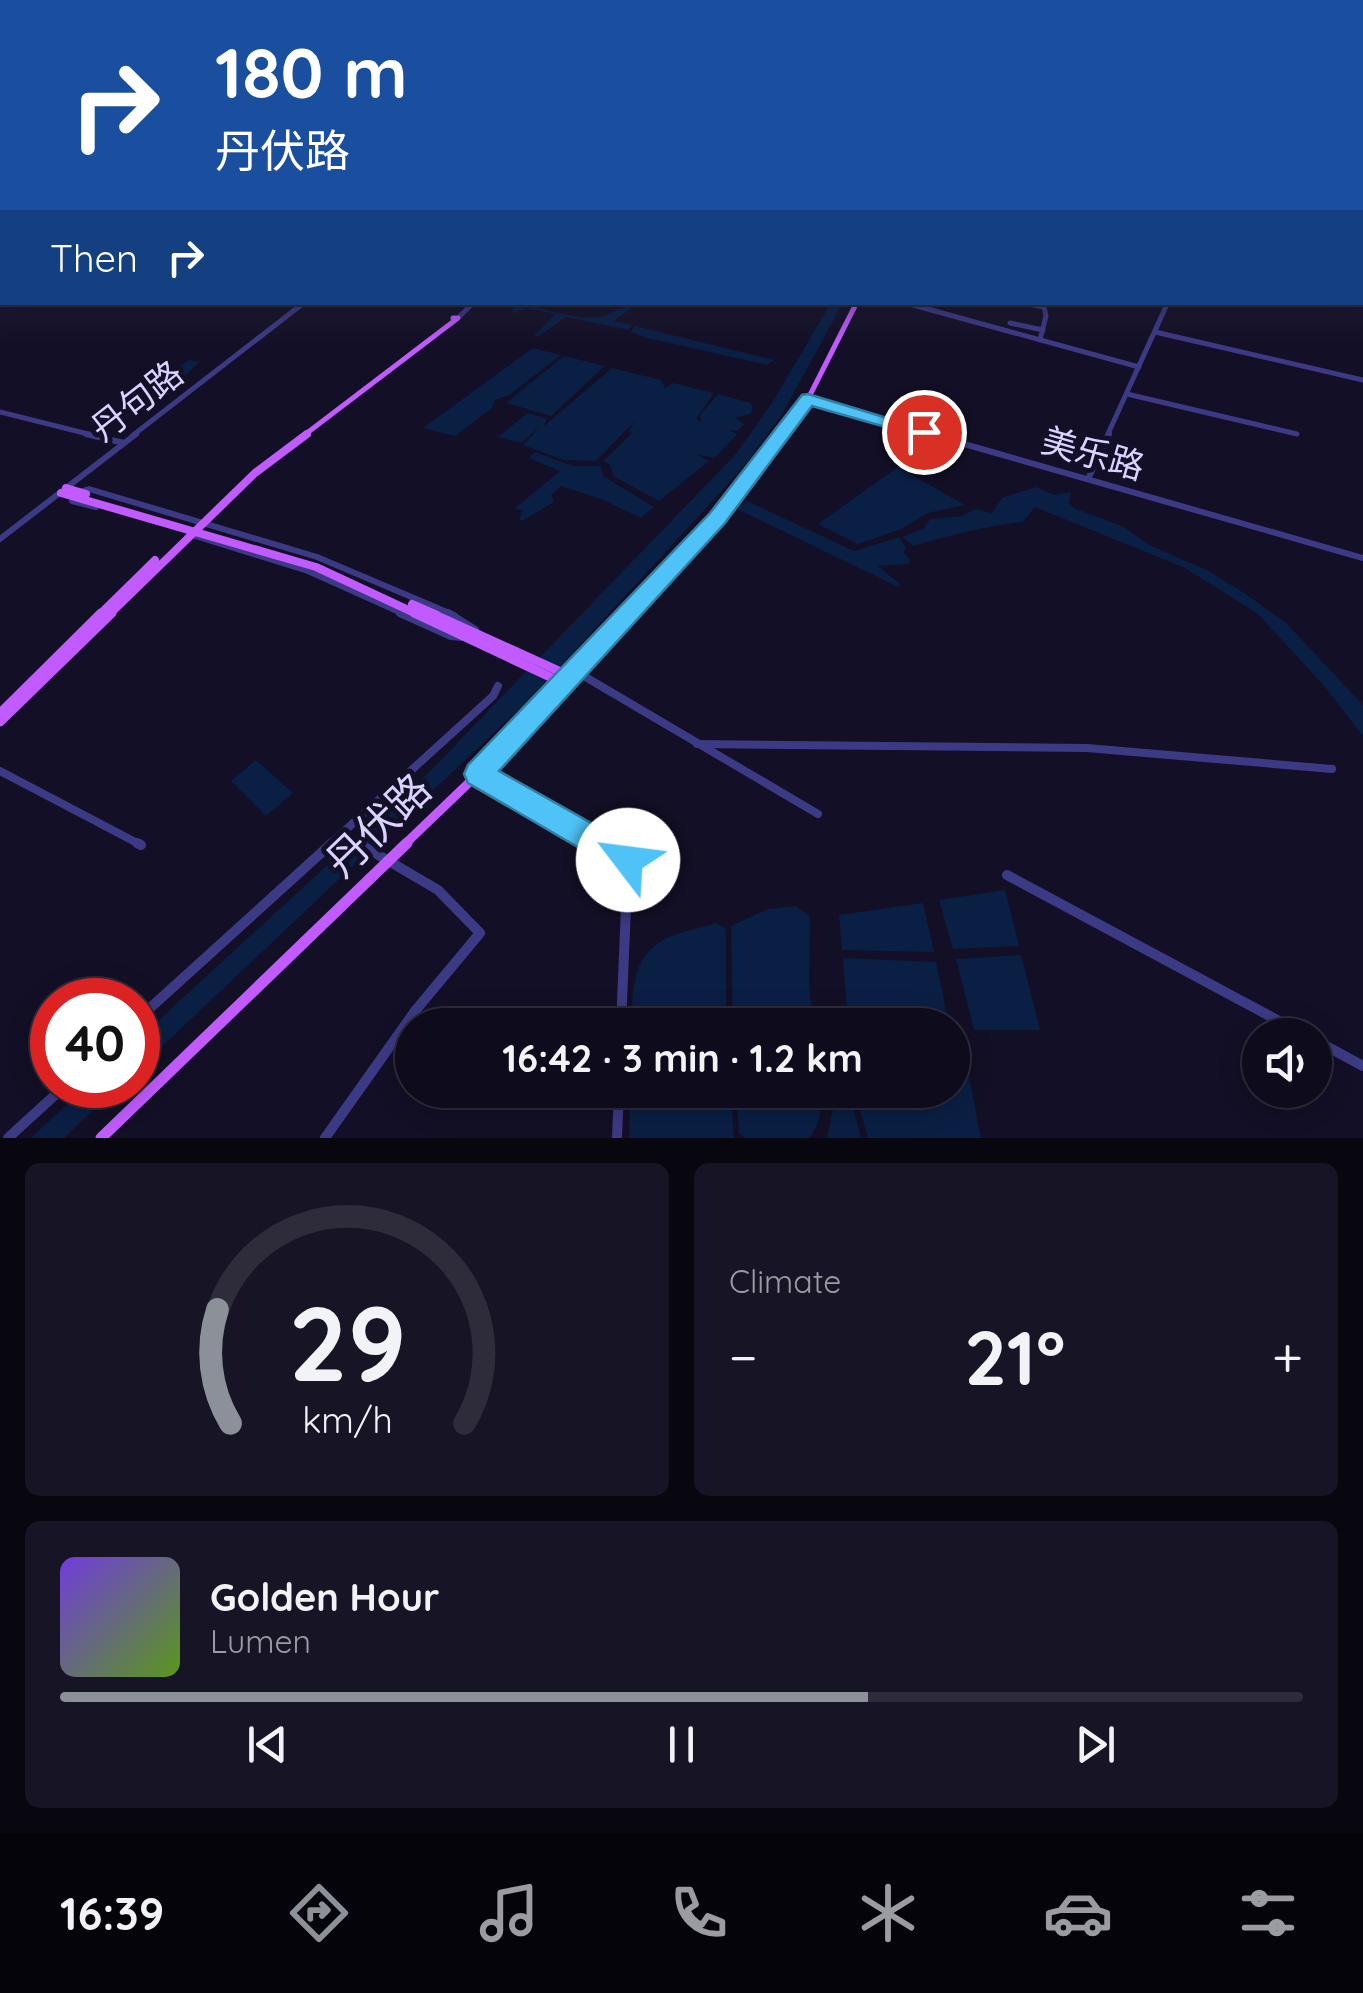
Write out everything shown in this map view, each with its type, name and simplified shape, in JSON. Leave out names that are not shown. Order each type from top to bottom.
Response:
[{"type":"main road","name":"丹伏路","points":[[102,1138],[478,774],[718,518],[808,399],[856,305]]},
{"type":"main road","points":[[0,714],[255,473],[458,318]]},
{"type":"main road","points":[[70,492],[316,567],[572,678]]},
{"type":"main road","points":[[0,722],[194,527]]},
{"type":"street","name":"丹句路","points":[[0,539],[70,492],[124,442],[301,305]]},
{"type":"street","points":[[458,318],[471,305]]},
{"type":"street","points":[[913,305],[1139,366]]},
{"type":"street","points":[[1032,305],[1044,308],[1040,340]]},
{"type":"street","points":[[1088,479],[1167,305]]},
{"type":"street","points":[[1010,323],[1043,330]]},
{"type":"street","points":[[1155,332],[1363,380]]},
{"type":"street","points":[[1127,394],[1297,434]]},
{"type":"street","name":"美乐路","points":[[808,399],[1363,558]]},
{"type":"street","points":[[0,412],[124,442]]},
{"type":"street","points":[[572,678],[818,814]]},
{"type":"street","points":[[160,999],[412,772],[493,696],[498,686]]},
{"type":"street","points":[[696,744],[1088,748],[1332,769]]},
{"type":"street","points":[[0,771],[72,805],[141,845]]},
{"type":"street","points":[[478,774],[628,860],[622,1008]]},
{"type":"street","points":[[325,1138],[437,982],[480,932],[438,890],[385,862],[346,833]]},
{"type":"street","points":[[1007,875],[1273,1018]]},
{"type":"street","points":[[1332,1049],[1363,1066]]},
{"type":"street","points":[[8,1138],[41,1108]]},
{"type":"street","points":[[616,1138],[617,1108]]},
{"type":"water","points":[[512,305],[526,305],[589,318],[635,305],[614,321],[632,325],[629,330],[566,317],[539,336],[534,336],[555,314],[527,308],[513,313]]},
{"type":"water","points":[[830,305],[842,305],[781,416],[744,466],[698,517],[531,698],[160,1048],[160,1019],[433,768],[735,455],[772,403]]},
{"type":"water","points":[[635,326],[774,360],[767,365],[643,337],[631,331]]},
{"type":"water","points":[[533,348],[561,355],[509,395],[495,400],[492,408],[455,436],[423,428]]},
{"type":"water","points":[[564,356],[605,366],[551,416],[506,403]]},
{"type":"water","points":[[190,360],[199,362],[183,378],[108,429],[96,426],[145,390],[151,381]]},
{"type":"water","points":[[612,368],[661,380],[665,388],[673,383],[714,393],[696,419],[701,422],[700,415],[718,394],[751,403],[753,409],[750,414],[735,418],[744,424],[738,431],[728,430],[737,434],[714,458],[696,454],[709,461],[659,501],[613,476],[610,465],[603,461],[631,434],[629,430],[636,420],[596,461],[564,460],[523,445],[540,427],[521,443],[498,437],[528,413],[547,419],[544,426]]},
{"type":"water","points":[[535,452],[573,466],[601,466],[603,476],[654,507],[641,518],[561,486],[551,495],[554,502],[522,521],[519,519],[523,510],[514,509],[560,471],[529,458]]},
{"type":"water","points":[[898,467],[965,505],[928,513],[901,529],[858,544],[818,524]]},
{"type":"water","points":[[1036,487],[1055,495],[1071,492],[1069,503],[1074,508],[1124,527],[1149,545],[1209,571],[1285,622],[1363,705],[1363,736],[1325,687],[1258,614],[1185,568],[1035,507],[1023,522],[913,546],[902,537],[924,528],[930,519],[962,516],[975,509],[992,513],[1002,498]]},
{"type":"water","points":[[747,501],[854,551],[899,537],[910,560],[908,564],[878,566],[901,585],[898,587],[737,509]]},
{"type":"water","points":[[256,760],[293,793],[266,816],[231,781]]},
{"type":"water","points":[[1005,890],[1019,946],[953,949],[939,900]]},
{"type":"water","points":[[923,903],[934,952],[842,950],[839,915]]},
{"type":"water","points":[[796,906],[810,916],[811,1008],[733,1008],[731,926],[768,909]]},
{"type":"water","points":[[715,923],[725,928],[726,1008],[633,1008],[634,983],[643,959],[651,949],[677,934]]},
{"type":"water","points":[[1021,955],[1040,1030],[974,1030],[956,959]]},
{"type":"water","points":[[843,958],[936,962],[945,1008],[847,1008]]},
{"type":"water","points":[[970,1085],[981,1138],[868,1138],[859,1108],[970,1108]]},
{"type":"water","points":[[63,1108],[96,1108],[64,1138],[31,1138]]},
{"type":"water","points":[[630,1108],[732,1108],[734,1138],[629,1138]]},
{"type":"water","points":[[737,1108],[820,1108],[809,1138],[745,1138],[739,1133]]},
{"type":"water","points":[[833,1108],[853,1108],[861,1138],[827,1138]]},
{"type":"route","points":[[628,860],[478,774],[578,672],[718,518],[808,399],[924,432]]}]
